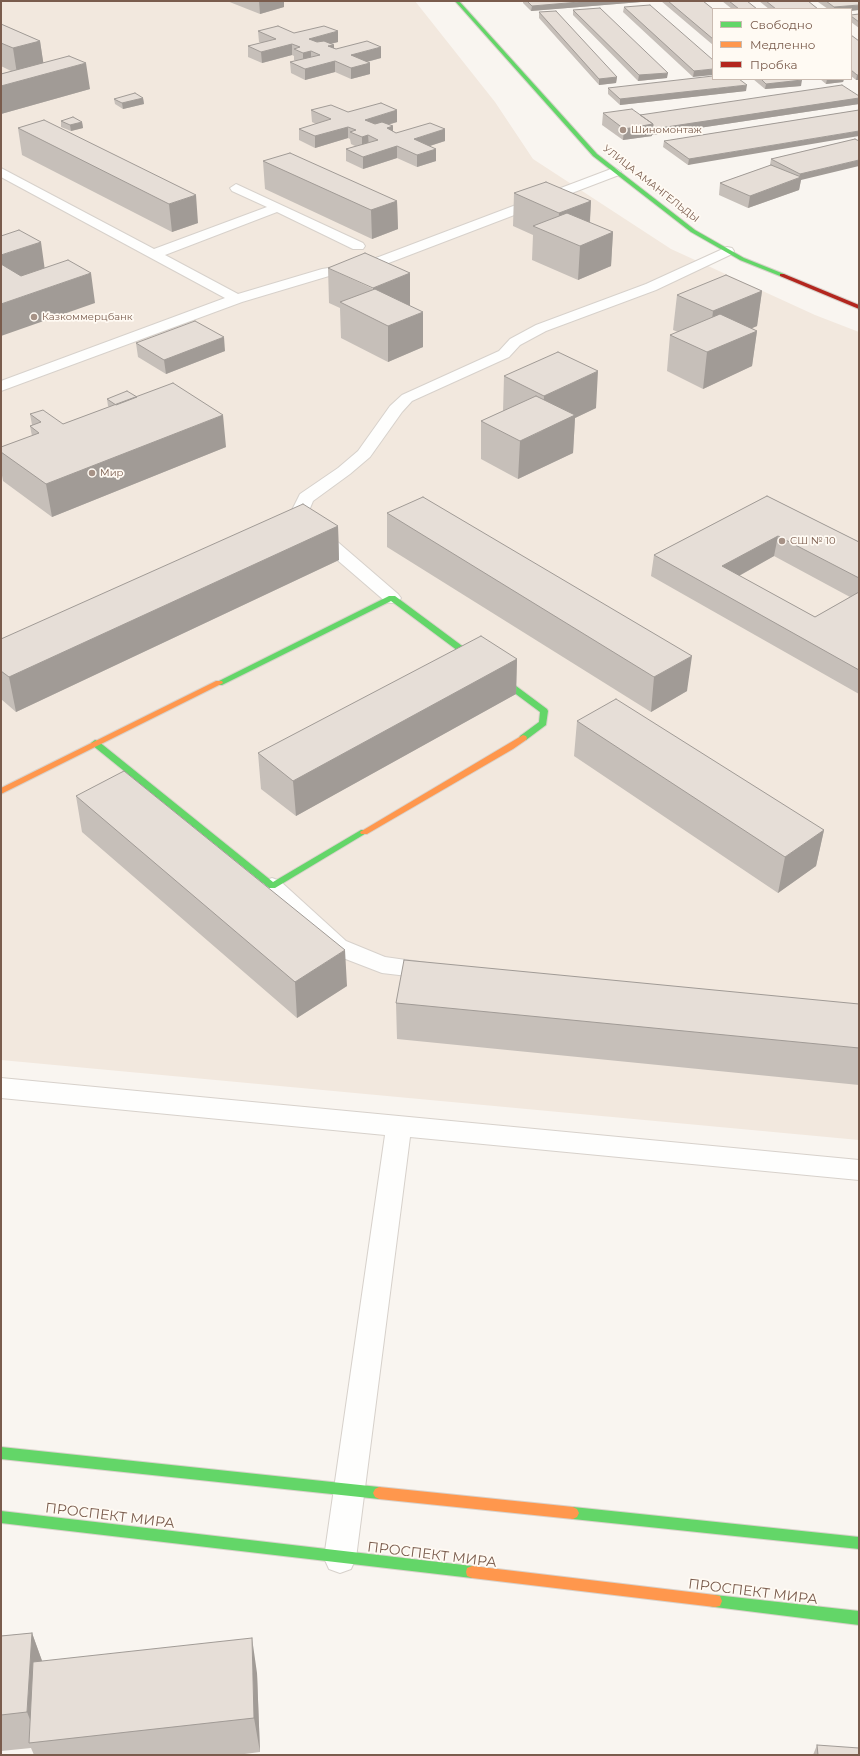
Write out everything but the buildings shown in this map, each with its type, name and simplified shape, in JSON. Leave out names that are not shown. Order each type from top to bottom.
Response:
[{"type":"street","name":"УЛИЦА АМАНГЕЛЬДЫ","points":[[457,1],[596,155],[615,172],[693,231],[742,260],[859,307]]},
{"type":"street","points":[[1,172],[237,299]]},
{"type":"street","points":[[1,386],[237,299],[327,272],[362,267],[381,261],[615,172]]},
{"type":"street","points":[[236,188],[358,246]]},
{"type":"street","points":[[154,254],[277,208]]},
{"type":"street","points":[[272,886],[510,747],[542,723],[544,710],[392,598],[312,528],[299,514],[306,498],[344,472],[364,454],[396,409],[407,398],[504,354],[515,342],[540,328],[651,287],[727,251]]},
{"type":"street","points":[[1,791],[95,743],[392,598]]},
{"type":"street","points":[[95,743],[272,886],[338,947],[382,965],[453,973]]},
{"type":"street","points":[[1,1088],[859,1170]]},
{"type":"street","points":[[340,1558],[399,1126]]},
{"type":"street","points":[[1,1453],[859,1543]]},
{"type":"street","name":"ПРОСПЕКТ МИРА","points":[[1,1517],[859,1618]]},
{"type":"shaded area","points":[[1,1],[415,1],[495,102],[533,159],[671,249],[815,315],[859,332],[859,1140],[1,1060]]},
{"type":"traffic: fast","points":[[457,1],[595,155],[693,231],[742,259],[782,275]]},
{"type":"traffic: fast","points":[[219,683],[392,598],[544,711],[543,723],[523,738]]},
{"type":"traffic: fast","points":[[95,743],[272,886],[364,832]]},
{"type":"traffic: fast","points":[[1,1453],[379,1493]]},
{"type":"traffic: fast","points":[[573,1513],[859,1543]]},
{"type":"traffic: fast","points":[[1,1517],[472,1572]]},
{"type":"traffic: fast","points":[[715,1601],[859,1618]]},
{"type":"traffic: slow","points":[[1,791],[219,683]]},
{"type":"traffic: slow","points":[[364,832],[523,738]]},
{"type":"traffic: slow","points":[[379,1493],[573,1513]]},
{"type":"traffic: slow","points":[[472,1572],[715,1601]]},
{"type":"traffic: jam","points":[[782,275],[859,307]]},
{"type":"place","name":"Шиномонтаж","points":[[623,130]]},
{"type":"place","name":"Казкоммерцбанк","points":[[34,317]]},
{"type":"place","name":"Мир","points":[[92,473]]},
{"type":"place","name":"СШ № 10","points":[[782,541]]}]
